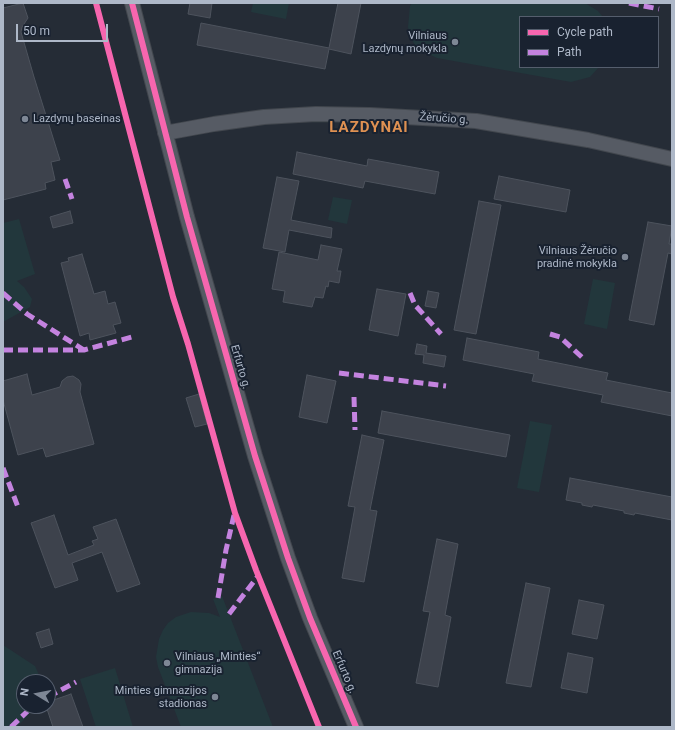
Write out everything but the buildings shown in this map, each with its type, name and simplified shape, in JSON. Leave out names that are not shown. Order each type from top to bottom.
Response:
[{"type":"street","name":"Erfurto g.","points":[[132,3],[187,217],[255,456],[288,558],[310,618],[356,727]]},
{"type":"street","name":"Žėručio g.","points":[[165,133],[264,117],[316,114],[370,115],[476,121],[588,140],[672,159]]},
{"type":"green space","points":[[253,3],[289,3],[286,19],[251,12]]},
{"type":"green space","points":[[412,3],[585,3],[598,11],[602,16],[519,16],[519,68],[598,68],[590,77],[571,82],[437,58],[418,49],[411,39],[408,27],[410,6]]},
{"type":"green space","points":[[333,197],[352,200],[347,224],[328,220]]},
{"type":"green space","points":[[19,219],[35,274],[17,281],[24,287],[32,299],[30,307],[3,322],[3,223]]},
{"type":"green space","points":[[593,279],[615,283],[607,329],[584,324]]},
{"type":"green space","points":[[530,421],[552,425],[539,492],[517,488]]},
{"type":"green space","points":[[222,596],[273,727],[181,727],[158,667],[156,657],[159,639],[168,623],[176,617],[191,612],[209,613],[220,617],[213,599]]},
{"type":"green space","points":[[3,645],[35,666],[38,674],[16,674],[16,714],[29,714],[17,727],[3,727]]},
{"type":"green space","points":[[115,668],[133,727],[96,727],[80,679]]},
{"type":"marked path","points":[[629,3],[659,9]]},
{"type":"marked path","points":[[65,179],[72,199]]},
{"type":"marked path","points":[[3,293],[27,314],[84,350]]},
{"type":"marked path","points":[[410,293],[415,305],[441,334]]},
{"type":"marked path","points":[[550,334],[560,337],[585,360]]},
{"type":"marked path","points":[[3,350],[84,350],[132,337]]},
{"type":"marked path","points":[[339,373],[446,386]]},
{"type":"marked path","points":[[354,397],[355,430]]},
{"type":"marked path","points":[[3,468],[18,507]]},
{"type":"marked path","points":[[218,598],[226,550],[234,515]]},
{"type":"marked path","points":[[229,614],[258,576]]},
{"type":"marked path","points":[[56,693],[76,682]]},
{"type":"marked path","points":[[11,727],[25,714]]},
{"type":"cycle path","points":[[96,3],[173,297],[188,344],[235,513],[256,570],[319,727]]},
{"type":"cycle path","points":[[132,3],[187,217],[255,456],[288,558],[310,618],[356,727]]},
{"type":"place","name":"Vilniaus Lazdynų mokykla","points":[[455,42]]},
{"type":"place","name":"Lazdynų baseinas","points":[[25,119]]},
{"type":"place","name":"Vilniaus Žėručio pradinė mokykla","points":[[625,257]]},
{"type":"place","name":"Vilniaus „Minties“ gimnazija","points":[[167,663]]},
{"type":"place","name":"Minties gimnazijos stadionas","points":[[215,697]]},
{"type":"district","name":"LAZDYNAI","points":[[369,128]]}]
